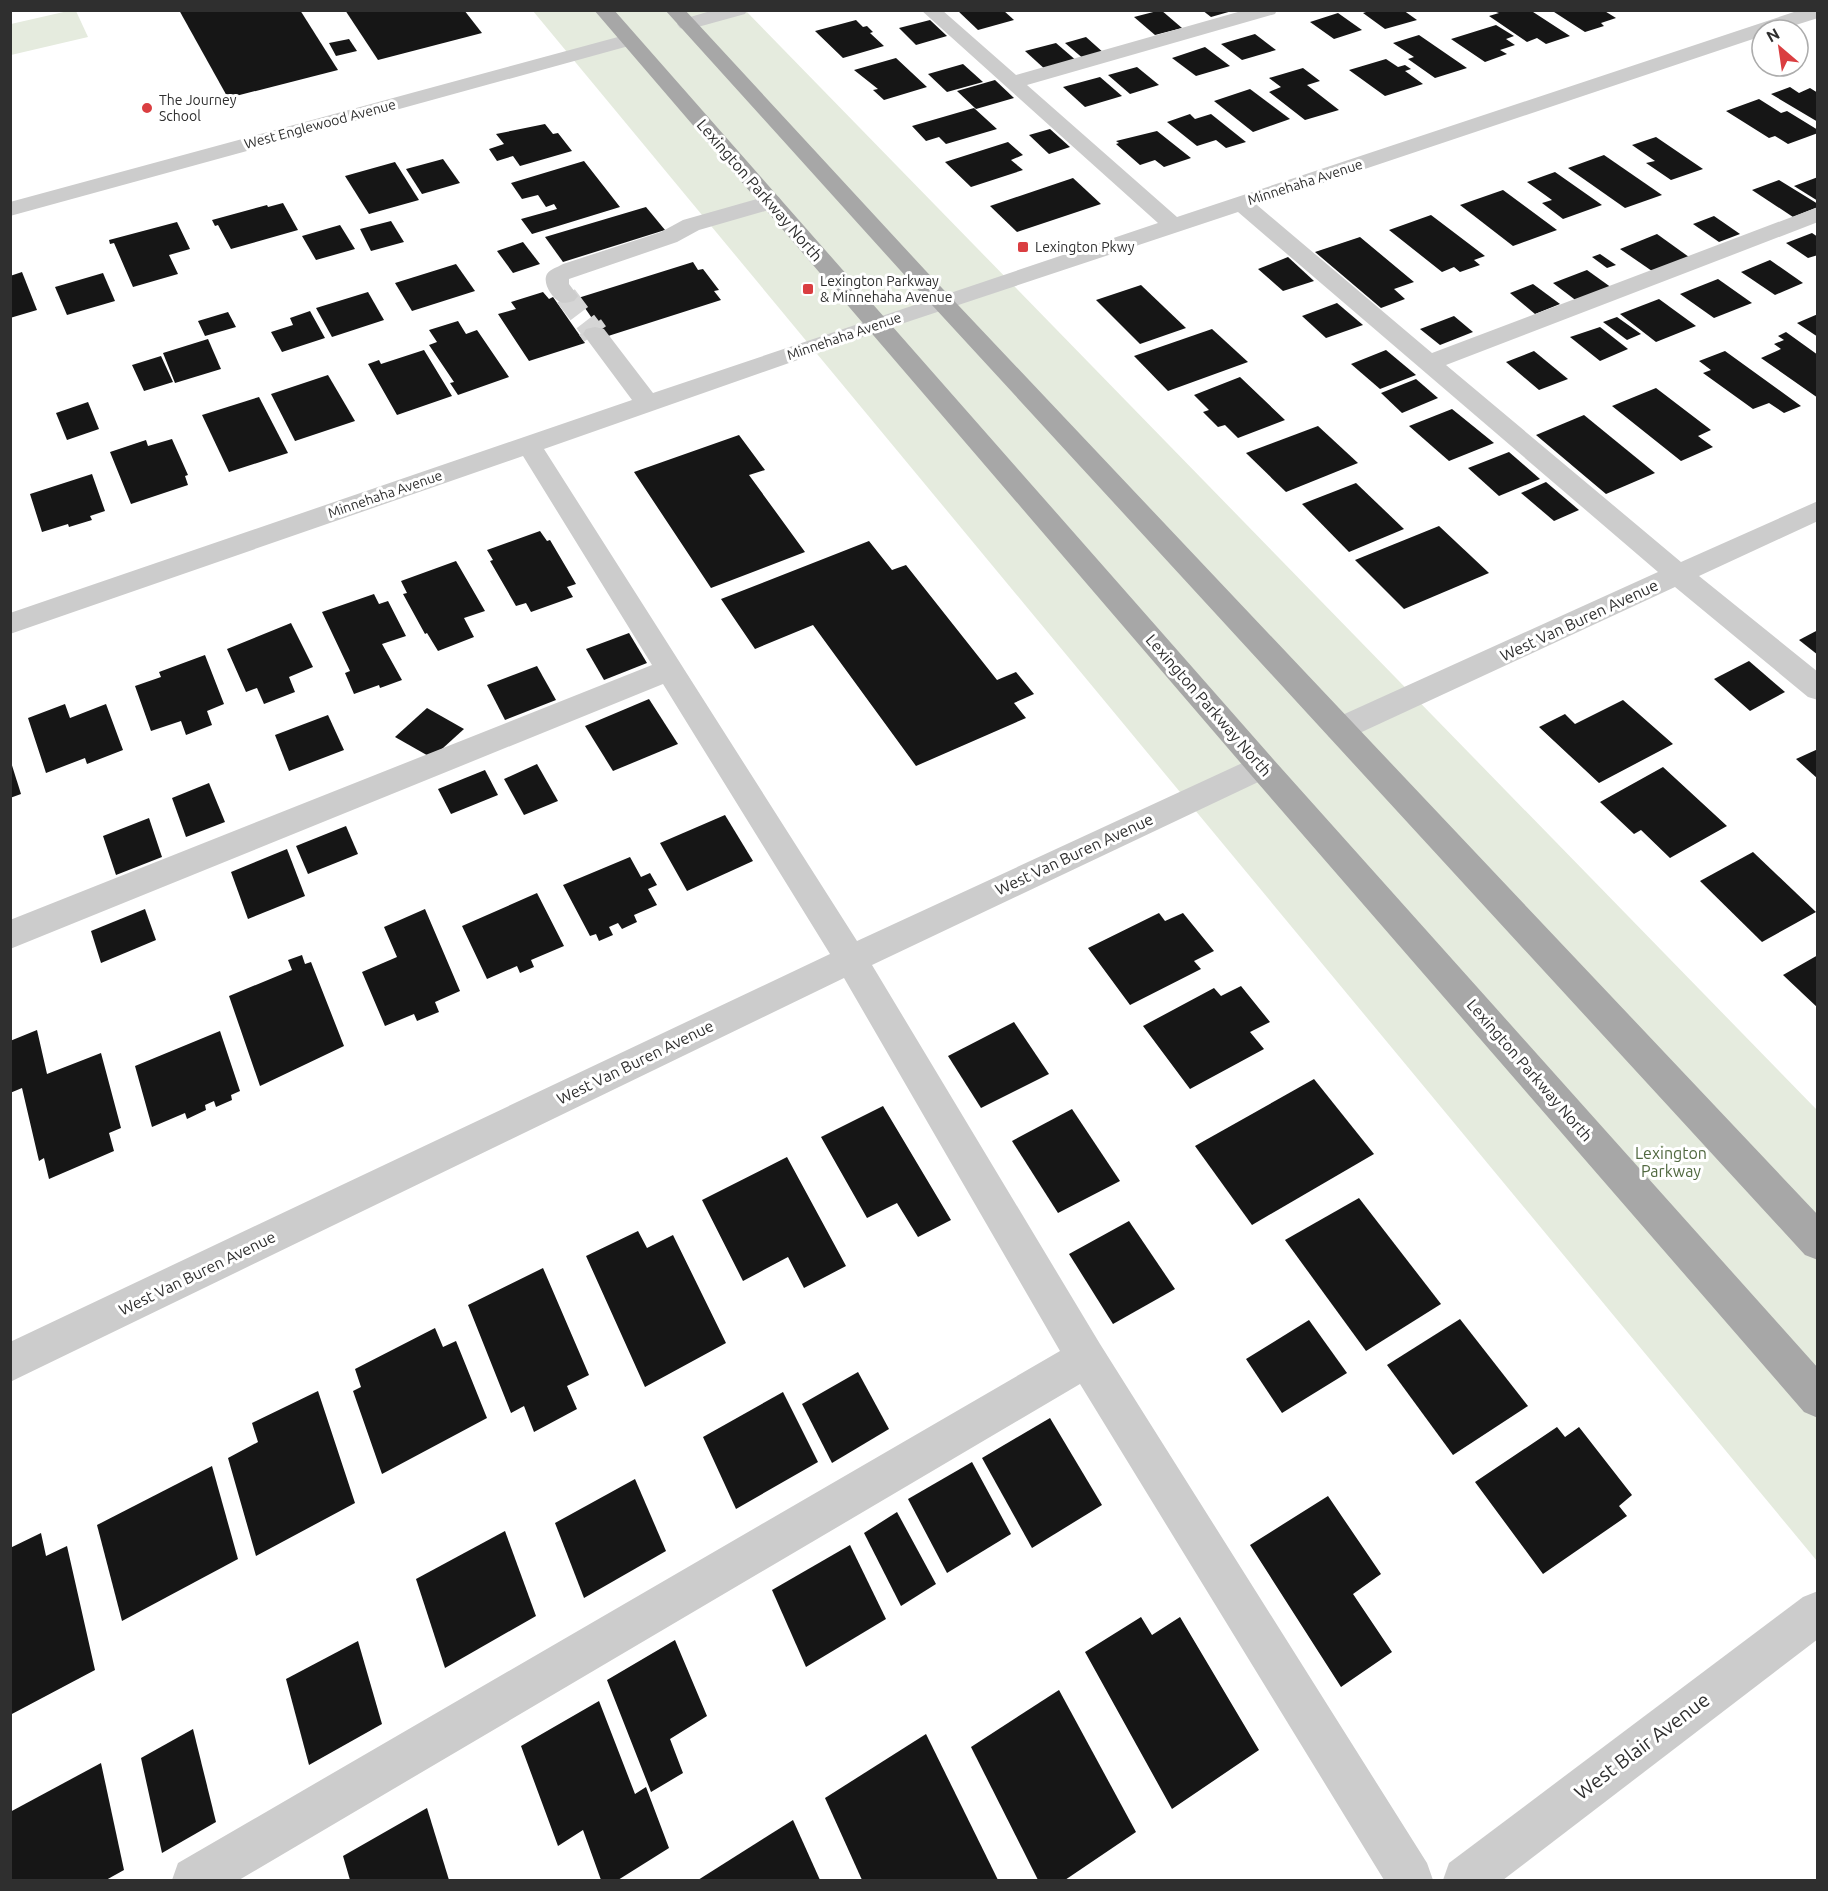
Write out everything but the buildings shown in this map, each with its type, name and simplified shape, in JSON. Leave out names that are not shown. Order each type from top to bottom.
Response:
[{"type":"main road","name":"Lexington Parkway North","points":[[603,10],[1262,767],[1818,1398]]},
{"type":"main road","points":[[681,17],[942,303],[1818,1242]]},
{"type":"street","points":[[681,17],[738,10]]},
{"type":"street","points":[[930,10],[1174,226]]},
{"type":"street","points":[[1012,83],[1268,10]]},
{"type":"street","name":"Minnehaha Avenue","points":[[10,624],[878,324],[1813,12]]},
{"type":"street","name":"West Englewood Avenue","points":[[10,209],[629,40]]},
{"type":"street","points":[[566,296],[557,284],[557,276],[571,268],[669,237],[691,225],[771,202]]},
{"type":"street","points":[[1241,203],[1677,574],[1818,689]]},
{"type":"street","points":[[1427,363],[1818,214]]},
{"type":"street","points":[[595,334],[646,403]]},
{"type":"street","points":[[528,444],[851,959],[1086,1358],[1410,1881]]},
{"type":"street","name":"West Van Buren Avenue","points":[[1340,729],[1818,510]]},
{"type":"street","points":[[10,935],[669,670]]},
{"type":"street","name":"West Van Buren Avenue","points":[[10,1363],[851,959],[1262,767]]},
{"type":"street","points":[[195,1881],[1086,1358]]},
{"type":"street","name":"West Blair Avenue","points":[[1466,1881],[1818,1612]]},
{"type":"green space","points":[[76,11],[88,37],[11,55],[11,24]]},
{"type":"green space","name":"Lexington Parkway","points":[[533,11],[746,11],[1817,1110],[1817,1561]]},
{"type":"tunnel","points":[[566,296],[591,329]]},
{"type":"tunnel","points":[[590,327],[595,334]]},
{"type":"place","name":"The Journey School","points":[[147,108]]},
{"type":"place","name":"Lexington Pkwy","points":[[1023,247]]},
{"type":"place","name":"Lexington Parkway & Minnehaha Avenue","points":[[808,289]]}]
